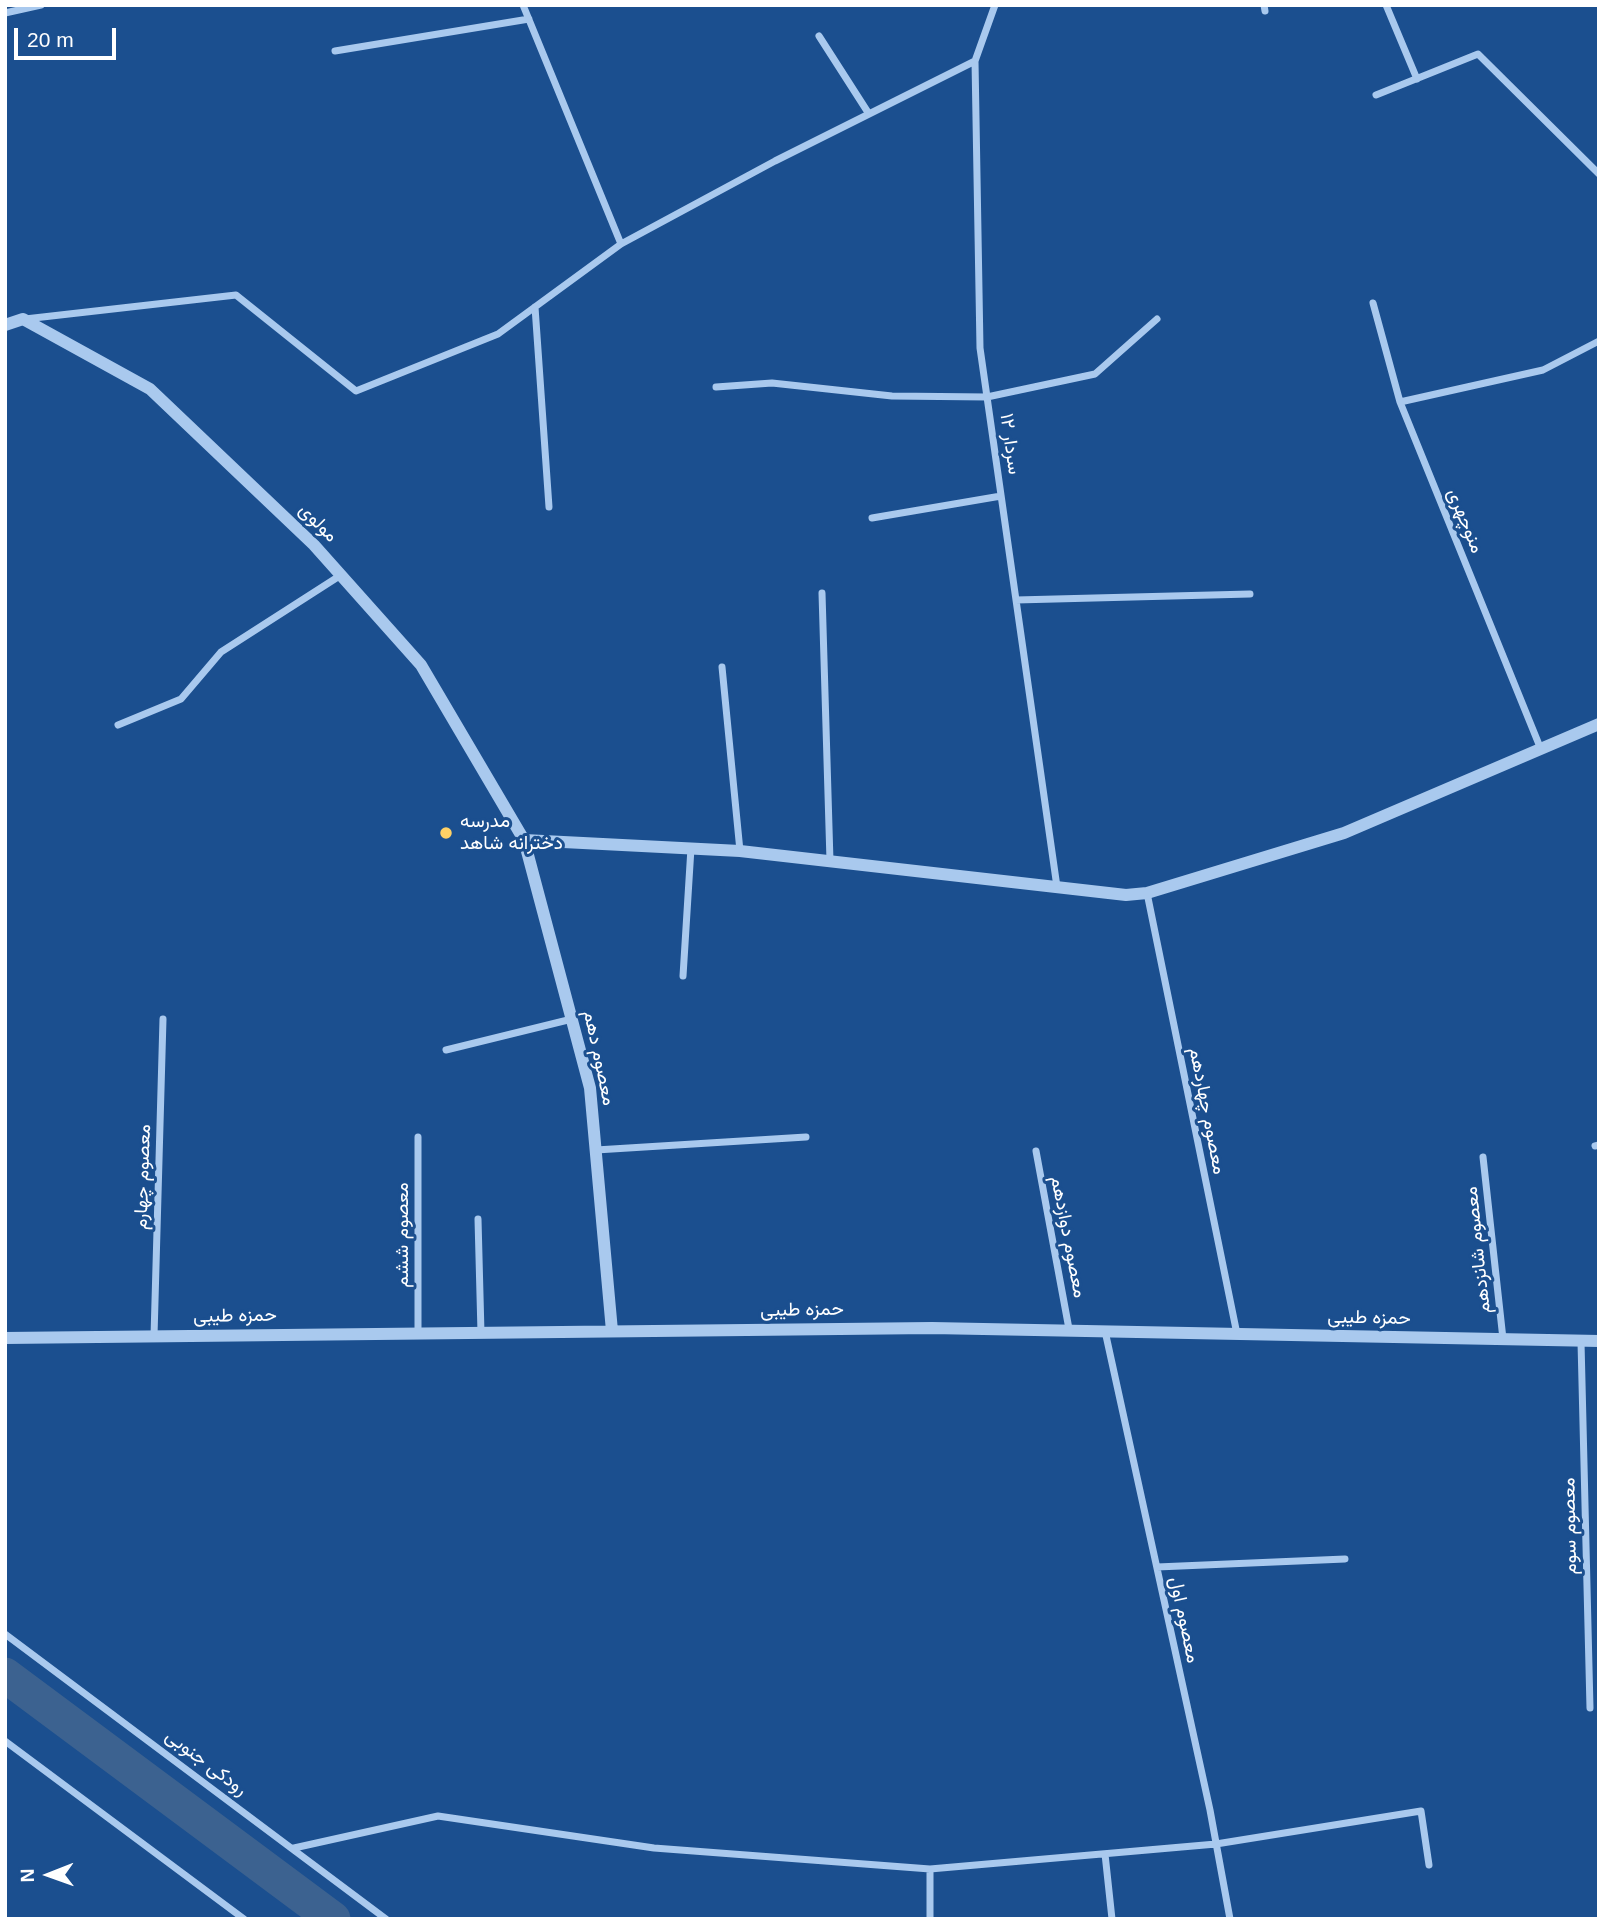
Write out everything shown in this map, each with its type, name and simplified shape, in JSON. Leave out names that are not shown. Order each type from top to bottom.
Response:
[{"type":"street","points":[[5,13],[41,5]]},
{"type":"street","points":[[523,5],[621,244]]},
{"type":"street","name":"سردار ۱۲","points":[[995,5],[975,61],[980,348],[1057,887]]},
{"type":"street","points":[[1386,5],[1417,79]]},
{"type":"street","points":[[335,51],[529,19]]},
{"type":"street","points":[[819,36],[869,114]]},
{"type":"street","points":[[1376,95],[1478,54],[1599,174]]},
{"type":"street","points":[[5,326],[23,319],[236,295],[356,391],[499,334],[621,244],[975,61]]},
{"type":"street","name":"منوچهری","points":[[1373,303],[1400,402],[1540,747]]},
{"type":"street","points":[[536,307],[549,507]]},
{"type":"street","name":"مولوی","points":[[23,319],[150,389],[314,545],[421,665],[524,840]]},
{"type":"street","points":[[716,387],[772,383],[892,396],[987,397],[1095,374],[1157,319]]},
{"type":"street","points":[[1400,402],[1543,370],[1599,341]]},
{"type":"street","points":[[872,519],[1001,496]]},
{"type":"street","points":[[118,725],[181,699],[222,652],[342,575]]},
{"type":"street","points":[[822,593],[830,861]]},
{"type":"street","points":[[1016,600],[1250,594]]},
{"type":"street","points":[[722,667],[740,851]]},
{"type":"street","points":[[524,840],[740,851],[1126,895],[1147,893],[1343,833],[1599,724]]},
{"type":"street","name":"معصوم دهم","points":[[524,840],[590,1088],[612,1331]]},
{"type":"street","points":[[683,976],[691,848]]},
{"type":"street","name":"معصوم چهاردهم","points":[[1147,893],[1237,1335]]},
{"type":"street","name":"معصوم چهارم","points":[[154,1336],[163,1019]]},
{"type":"street","points":[[446,1050],[572,1019]]},
{"type":"street","name":"معصوم ششم","points":[[418,1137],[418,1333]]},
{"type":"street","points":[[596,1150],[806,1137]]},
{"type":"street","name":"معصوم دوازدهم","points":[[1036,1151],[1069,1329]]},
{"type":"street","name":"معصوم شانزدهم","points":[[1483,1157],[1503,1339]]},
{"type":"street","points":[[478,1219],[481,1333]]},
{"type":"street","name":"حمزه طیبی","points":[[5,1338],[1105,1329],[1237,1335],[1599,1341]]},
{"type":"street","name":"معصوم اول","points":[[1105,1329],[1230,1919]]},
{"type":"street","name":"معصوم سوم","points":[[1581,1342],[1590,1709]]},
{"type":"street","points":[[1157,1567],[1345,1559]]},
{"type":"street","name":"رودکی جنوبی","points":[[5,1634],[386,1919]]},
{"type":"street","points":[[5,1741],[244,1919]]},
{"type":"street","points":[[294,1848],[438,1816],[654,1849],[930,1869],[1216,1844],[1421,1811],[1429,1865]]},
{"type":"street","points":[[1105,1854],[1112,1919]]},
{"type":"street","points":[[929,1919],[930,1869]]},
{"type":"waterway","points":[[5,1675],[333,1919]]},
{"type":"place","name":"مدرسه دخترانه شاهد","points":[[446,833]]}]
